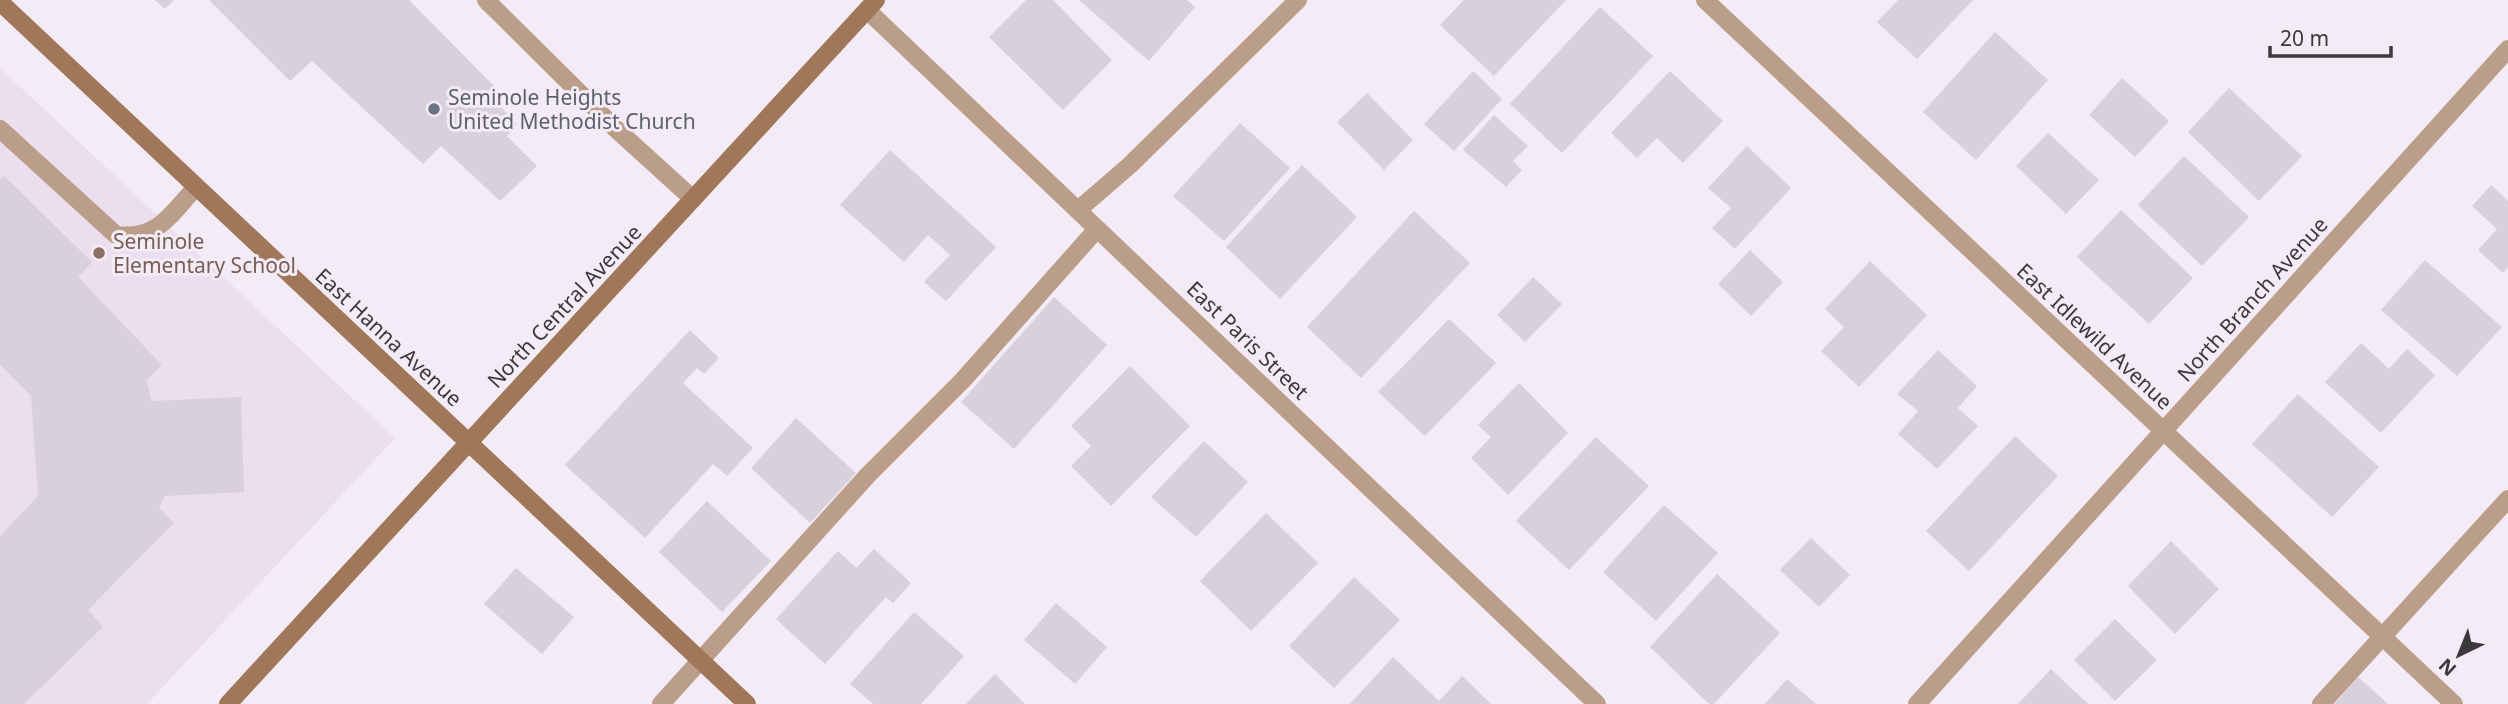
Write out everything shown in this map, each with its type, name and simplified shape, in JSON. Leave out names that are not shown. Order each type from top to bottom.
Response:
[{"type":"street","points":[[486,0],[616,129],[693,199]]},
{"type":"street","points":[[1078,210],[1130,165],[1298,0]]},
{"type":"street","name":"East Idlewild Avenue","points":[[1705,0],[2454,704]]},
{"type":"street","name":"East Hanna Avenue","points":[[0,2],[747,704]]},
{"type":"street","name":"North Central Avenue","points":[[228,704],[872,5]]},
{"type":"street","name":"East Paris Street","points":[[872,5],[1097,229],[1597,704]]},
{"type":"street","name":"North Branch Avenue","points":[[1917,704],[2508,49]]},
{"type":"street","points":[[0,129],[116,235],[136,238],[156,231],[196,187]]},
{"type":"street","points":[[661,704],[841,504],[971,371],[1097,229]]},
{"type":"street","points":[[2321,704],[2508,499]]},
{"type":"shaded area","name":"Seminole Elementary School","points":[[0,68],[395,438],[147,704],[0,704]]},
{"type":"building","points":[[155,0],[174,0],[165,9]]},
{"type":"building","name":"Seminole Heights United Methodist Church","points":[[209,0],[409,0],[496,88],[490,95],[517,124],[507,136],[537,166],[500,201],[441,146],[423,164],[312,61],[290,81]]},
{"type":"building","points":[[1026,0],[1053,0],[1112,60],[1063,110],[989,37]]},
{"type":"building","points":[[1079,0],[1187,0],[1195,7],[1149,61]]},
{"type":"building","points":[[1464,0],[1566,0],[1494,76],[1440,25]]},
{"type":"building","points":[[1898,0],[1973,0],[1917,59],[1877,22]]},
{"type":"building","points":[[1600,7],[1653,56],[1562,153],[1510,104]]},
{"type":"building","points":[[1995,32],[2048,80],[1976,160],[1923,112]]},
{"type":"building","points":[[1473,71],[1502,99],[1454,151],[1424,124]]},
{"type":"building","points":[[1670,71],[1723,121],[1683,163],[1657,138],[1637,158],[1611,133]]},
{"type":"building","points":[[2122,78],[2169,121],[2135,157],[2089,115]]},
{"type":"building","points":[[2229,88],[2302,156],[2259,201],[2188,132]]},
{"type":"building","points":[[1367,93],[1413,140],[1384,170],[1337,122]]},
{"type":"building","points":[[1494,115],[1528,146],[1513,161],[1522,170],[1506,187],[1463,150]]},
{"type":"building","points":[[1240,123],[1290,168],[1224,241],[1173,196]]},
{"type":"building","points":[[2048,133],[2099,180],[2066,214],[2016,166]]},
{"type":"building","points":[[1747,146],[1791,188],[1735,249],[1712,228],[1731,208],[1708,188]]},
{"type":"building","points":[[890,150],[996,247],[946,301],[924,282],[950,255],[928,235],[904,262],[840,205]]},
{"type":"building","points":[[2184,156],[2249,217],[2202,266],[2138,205]]},
{"type":"building","points":[[1302,165],[1357,217],[1280,299],[1226,247]]},
{"type":"building","points":[[4,176],[92,262],[78,277],[162,365],[147,380],[151,401],[241,397],[244,492],[165,496],[159,508],[174,523],[88,610],[103,627],[24,704],[0,704],[0,536],[38,496],[31,396],[0,364],[0,179]]},
{"type":"building","points":[[2491,185],[2508,201],[2508,267],[2503,273],[2478,250],[2497,229],[2472,206]]},
{"type":"building","points":[[2121,210],[2193,278],[2149,324],[2077,257]]},
{"type":"building","points":[[1414,211],[1470,263],[1361,378],[1307,327]]},
{"type":"building","points":[[1750,250],[1783,282],[1751,316],[1718,284]]},
{"type":"building","points":[[2425,260],[2502,327],[2457,376],[2381,310]]},
{"type":"building","points":[[1870,261],[1927,315],[1859,387],[1821,351],[1844,327],[1825,309]]},
{"type":"building","points":[[1533,277],[1562,304],[1525,342],[1497,315]]},
{"type":"building","points":[[1054,297],[1107,345],[1014,449],[961,402]]},
{"type":"building","points":[[1449,319],[1496,363],[1425,436],[1378,392]]},
{"type":"building","points":[[690,330],[719,358],[704,374],[697,368],[683,383],[753,448],[727,476],[713,464],[645,538],[565,465]]},
{"type":"building","points":[[2361,343],[2389,369],[2407,349],[2435,375],[2381,433],[2325,382]]},
{"type":"building","points":[[1938,350],[1977,386],[1958,408],[1978,426],[1937,469],[1898,434],[1918,411],[1897,394]]},
{"type":"building","points":[[1130,366],[1190,426],[1111,506],[1071,466],[1091,446],[1071,426]]},
{"type":"building","points":[[1519,383],[1568,433],[1508,495],[1471,458],[1491,437],[1478,425]]},
{"type":"building","points":[[2298,394],[2379,467],[2332,517],[2252,444]]},
{"type":"building","points":[[796,418],[856,473],[810,523],[751,468]]},
{"type":"building","points":[[2015,436],[2058,476],[1969,571],[1926,531]]},
{"type":"building","points":[[1596,437],[1649,486],[1569,570],[1516,521]]},
{"type":"building","points":[[1204,441],[1248,482],[1196,537],[1151,497]]},
{"type":"building","points":[[707,501],[771,561],[722,612],[659,552]]},
{"type":"building","points":[[1664,505],[1718,553],[1656,621],[1603,572]]},
{"type":"building","points":[[1266,513],[1318,563],[1251,631],[1200,581]]},
{"type":"building","points":[[1811,538],[1850,575],[1819,607],[1780,570]]},
{"type":"building","points":[[2171,541],[2219,589],[2175,634],[2128,586]]},
{"type":"building","points":[[874,549],[911,583],[893,603],[886,597],[825,664],[776,619],[838,551],[856,568]]},
{"type":"building","points":[[516,568],[574,617],[542,654],[484,604]]},
{"type":"building","points":[[1717,574],[1780,633],[1714,704],[1709,704],[1650,647]]},
{"type":"building","points":[[1354,577],[1400,620],[1334,688],[1289,646]]},
{"type":"building","points":[[1056,603],[1107,647],[1075,684],[1024,640]]},
{"type":"building","points":[[914,612],[964,656],[921,704],[873,704],[850,684]]},
{"type":"building","points":[[2115,619],[2157,660],[2115,701],[2074,660]]},
{"type":"building","points":[[1393,657],[1439,701],[1462,676],[1491,704],[1350,704]]},
{"type":"building","points":[[2051,669],[2088,704],[2018,704]]},
{"type":"building","points":[[995,674],[1025,704],[966,704]]},
{"type":"building","points":[[2358,677],[2388,704],[2334,704]]},
{"type":"building","points":[[1787,679],[1816,704],[1765,704]]},
{"type":"place","name":"Seminole Heights United Methodist Church","points":[[434,109]]},
{"type":"place","name":"Seminole Elementary School","points":[[99,253]]}]
